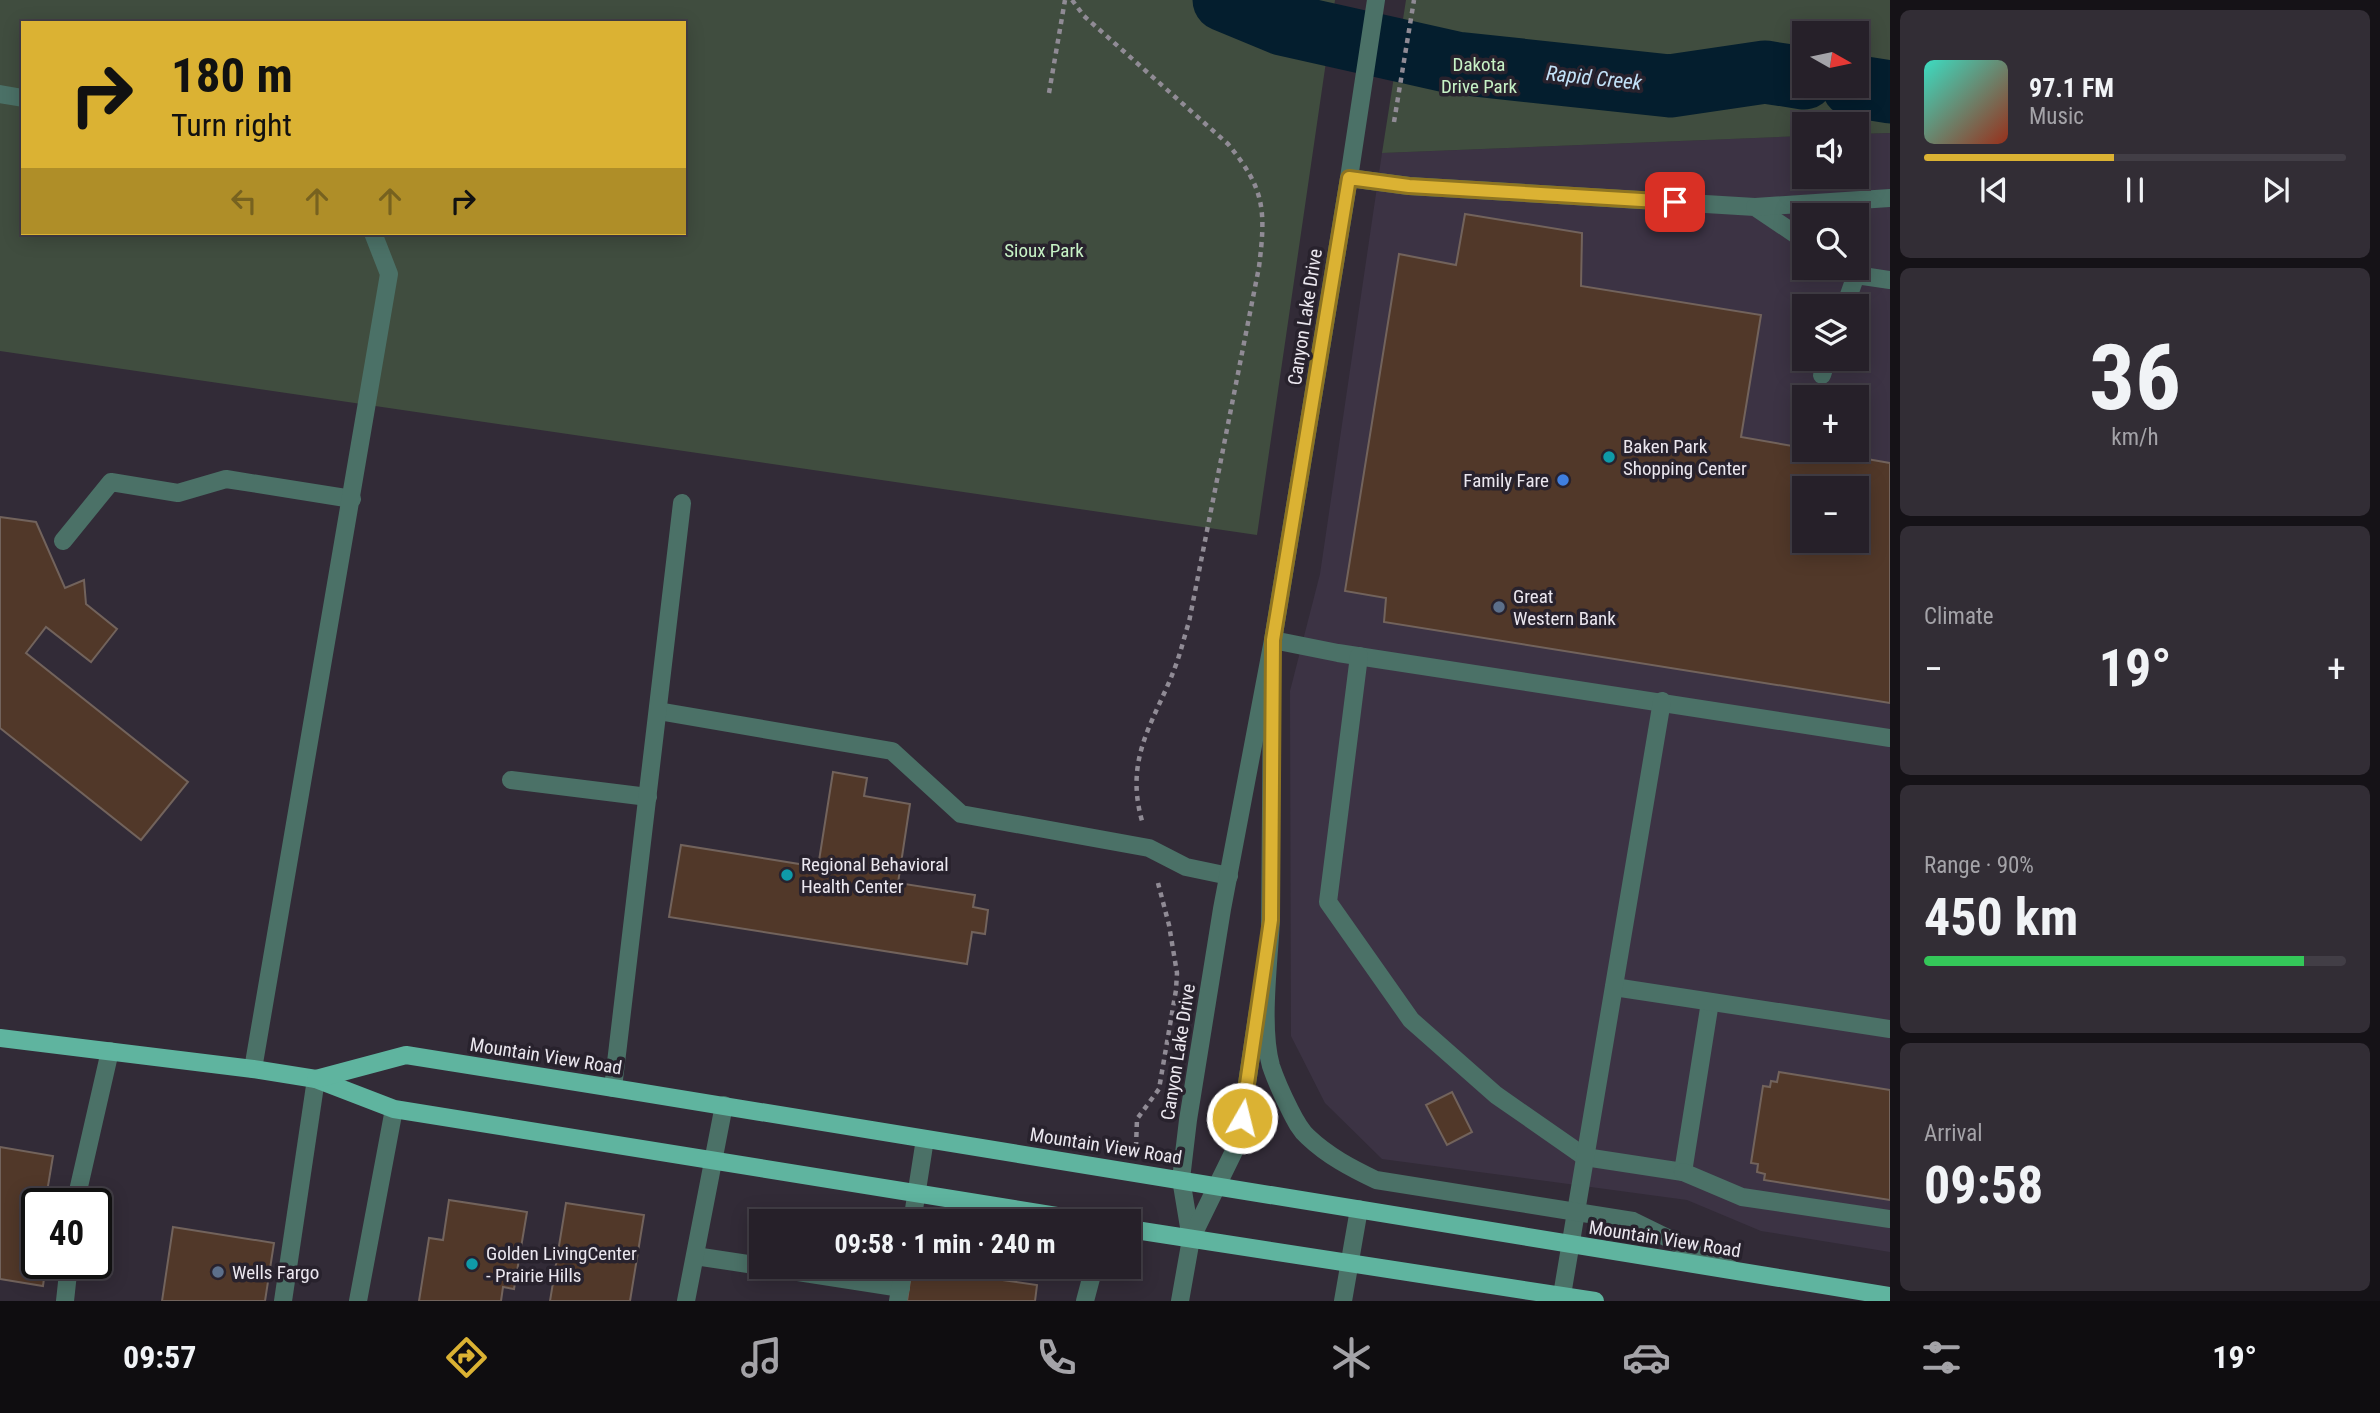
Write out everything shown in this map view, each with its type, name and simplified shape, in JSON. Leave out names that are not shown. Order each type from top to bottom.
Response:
[{"type":"main road","name":"Mountain View Road","points":[[0,1038],[316,1079],[394,1109],[1012,1209]]},
{"type":"main road","name":"Mountain View Road","points":[[316,1079],[406,1055],[1890,1296]]},
{"type":"main road","points":[[1141,1231],[1595,1301]]},
{"type":"street","name":"Canyon Lake Drive","points":[[1191,1239],[1181,1179],[1188,1120],[1229,876],[1273,640],[1376,0]]},
{"type":"street","points":[[0,94],[21,98]]},
{"type":"street","points":[[1349,178],[1409,186],[1755,207],[1890,198]]},
{"type":"street","points":[[1755,207],[1792,232]]},
{"type":"street","points":[[253,1069],[389,274],[374,235]]},
{"type":"street","points":[[1869,275],[1890,280]]},
{"type":"street","points":[[63,541],[111,482],[178,493],[226,479],[352,499]]},
{"type":"street","points":[[613,1088],[682,503]]},
{"type":"street","points":[[1273,640],[1359,656],[1890,738]]},
{"type":"street","name":"Canyon Lake Drive","points":[[1191,1239],[1238,1143],[1271,920],[1273,640]]},
{"type":"street","points":[[1359,656],[1328,902],[1410,1020],[1496,1095],[1585,1157],[1683,1172],[1742,1197],[1890,1219]]},
{"type":"street","points":[[1562,1298],[1662,701]]},
{"type":"street","points":[[658,711],[892,751],[961,814],[1149,848],[1186,867],[1229,876]]},
{"type":"street","points":[[511,780],[648,797]]},
{"type":"street","points":[[1271,920],[1266,1030],[1270,1064],[1280,1090],[1306,1136],[1346,1166],[1376,1180],[1633,1221],[1738,1272]]},
{"type":"street","points":[[1614,987],[1890,1029]]},
{"type":"street","points":[[1683,1172],[1710,1002]]},
{"type":"street","points":[[79,1188],[110,1051]]},
{"type":"street","points":[[283,1301],[316,1079]]},
{"type":"street","points":[[686,1301],[724,1105]]},
{"type":"street","points":[[358,1301],[394,1109]]},
{"type":"street","points":[[914,1209],[925,1139]]},
{"type":"street","points":[[1343,1301],[1359,1209]]},
{"type":"street","points":[[1180,1301],[1191,1239]]},
{"type":"street","points":[[695,1256],[749,1264]]},
{"type":"street","points":[[65,1301],[67,1279]]},
{"type":"street","points":[[826,1279],[900,1294]]},
{"type":"street","points":[[1085,1301],[1091,1279]]},
{"type":"path","points":[[1049,93],[1065,0]]},
{"type":"path","points":[[1072,0],[1084,16],[1228,144],[1246,166],[1256,186],[1262,209],[1263,234],[1259,267],[1189,622],[1178,660],[1147,729],[1138,761],[1138,809],[1169,925],[1177,972],[1159,1089],[1137,1119],[1134,1173]]},
{"type":"path","points":[[1394,122],[1414,0]]},
{"type":"shaded area","points":[[1890,133],[1890,1252],[1761,1231],[1687,1200],[1382,1159],[1325,1103],[1291,1036],[1290,691],[1320,574],[1382,153],[1792,136],[1792,189],[1869,189],[1869,134]]},
{"type":"green space","name":"Sioux Park","points":[[0,0],[1335,0],[1257,535],[0,351]]},
{"type":"green space","name":"Dakota Drive Park","points":[[1406,0],[1890,0],[1890,133],[1869,134],[1869,112],[1792,112],[1792,136],[1382,153]]},
{"type":"building","name":"Baken Park Shopping Center","points":[[1465,214],[1582,233],[1581,286],[1761,315],[1741,437],[1792,446],[1792,462],[1869,462],[1869,459],[1890,463],[1890,703],[1384,622],[1386,598],[1345,591],[1399,254],[1456,265]]},
{"type":"building","points":[[0,517],[36,522],[65,588],[84,580],[86,604],[117,629],[91,662],[46,627],[26,653],[188,782],[141,840],[0,728]]},
{"type":"building","name":"Regional Behavioral Health Center","points":[[833,772],[867,778],[864,796],[910,804],[898,883],[975,895],[973,907],[988,910],[985,934],[972,932],[967,964],[669,917],[681,845],[818,867]]},
{"type":"building","points":[[1779,1072],[1890,1090],[1890,1200],[1764,1180],[1765,1174],[1757,1172],[1758,1164],[1751,1163],[1763,1086],[1770,1087],[1771,1081],[1777,1082]]},
{"type":"building","points":[[1452,1092],[1472,1132],[1447,1145],[1426,1105]]},
{"type":"building","points":[[0,1147],[53,1156],[48,1188],[21,1188],[21,1279],[44,1279],[43,1286],[0,1279]]},
{"type":"building","name":"Golden LivingCenter - Prairie Hills","points":[[449,1200],[527,1212],[514,1289],[503,1287],[501,1301],[419,1301],[429,1238],[443,1240]]},
{"type":"building","name":"Golden LivingCenter - Prairie Hills","points":[[566,1203],[644,1215],[630,1301],[550,1301]]},
{"type":"building","name":"Wells Fargo","points":[[173,1227],[274,1243],[265,1301],[162,1301]]},
{"type":"building","points":[[910,1279],[995,1279],[1037,1285],[1035,1301],[907,1301]]},
{"type":"waterway","name":"Rapid Creek","points":[[1224,0],[1282,24],[1456,63],[1670,86],[1765,72],[1792,76]]},
{"type":"waterway","name":"Rapid Creek","points":[[1869,89],[1890,92]]},
{"type":"place","name":"Baken Park Shopping Center","points":[[1609,457]]},
{"type":"place","name":"Family Fare","points":[[1563,480]]},
{"type":"place","name":"Great Western Bank","points":[[1499,607]]},
{"type":"place","name":"Regional Behavioral Health Center","points":[[787,875]]},
{"type":"place","name":"Golden LivingCenter - Prairie Hills","points":[[472,1264]]},
{"type":"place","name":"Wells Fargo","points":[[218,1272]]},
{"type":"route","points":[[1242,1118],[1271,920],[1273,640],[1349,178],[1409,186],[1675,202]]}]
